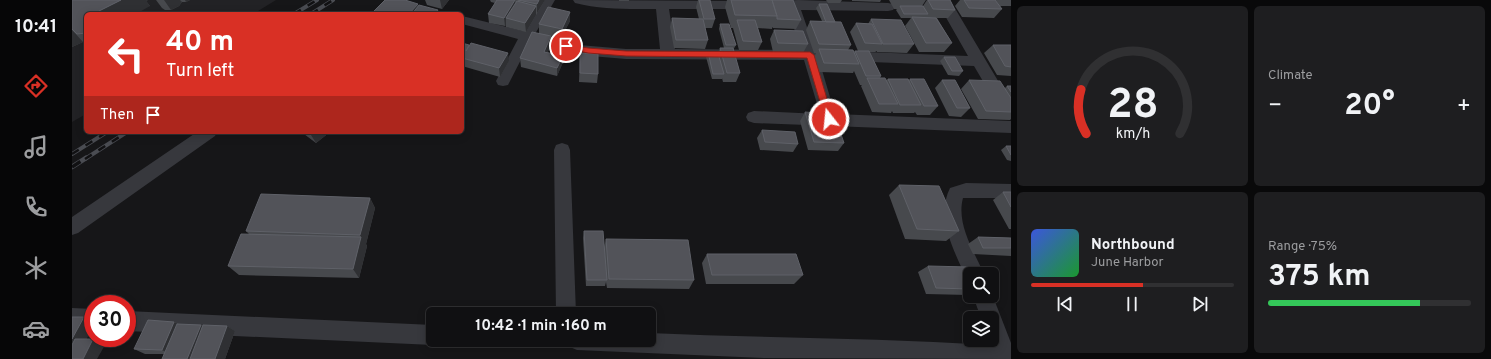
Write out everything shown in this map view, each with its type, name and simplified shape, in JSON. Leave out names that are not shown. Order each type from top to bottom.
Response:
[{"type":"street","points":[[503,81],[526,37],[548,0]]},
{"type":"street","points":[[580,0],[605,4],[627,5],[716,2],[886,4],[895,20]]},
{"type":"street","points":[[943,0],[1007,110]]},
{"type":"street","points":[[792,3],[810,55],[829,119]]},
{"type":"street","points":[[662,4],[668,54]]},
{"type":"street","points":[[464,21],[580,50],[626,54],[810,55],[979,61]]},
{"type":"street","points":[[909,46],[916,59]]},
{"type":"street","points":[[754,117],[1011,127]]},
{"type":"street","points":[[72,227],[206,134]]},
{"type":"street","points":[[562,150],[566,307]]},
{"type":"street","points":[[971,267],[957,230],[952,210],[953,200],[956,193],[966,190],[1011,191]]},
{"type":"street","points":[[72,318],[84,319]]},
{"type":"street","points":[[136,321],[426,335]]},
{"type":"street","points":[[656,343],[764,348],[897,350],[1008,358],[999,336]]},
{"type":"shaded area","points":[[72,0],[276,0],[256,12],[84,12],[84,115],[72,122]]},
{"type":"building","points":[[72,0],[121,0],[99,11],[100,12],[84,12],[84,33],[77,34],[72,29]]},
{"type":"building","points":[[385,0],[405,0],[418,4],[411,12],[373,12]]},
{"type":"building","points":[[497,0],[515,0],[504,18],[488,14]]},
{"type":"building","points":[[518,0],[539,0],[537,4]]},
{"type":"building","points":[[699,0],[710,0],[715,19],[704,19]]},
{"type":"building","points":[[731,0],[772,0],[777,16],[735,15]]},
{"type":"building","points":[[772,0],[793,0],[801,20],[777,19]]},
{"type":"building","points":[[928,0],[950,0],[955,10],[933,9]]},
{"type":"building","points":[[964,0],[995,0],[1002,9],[969,8]]},
{"type":"building","points":[[517,1],[536,6],[525,23],[506,18]]},
{"type":"building","points":[[819,4],[827,4],[835,22],[826,22]]},
{"type":"building","points":[[419,5],[438,10],[436,12],[414,12]]},
{"type":"building","points":[[900,6],[923,6],[928,14],[904,14]]},
{"type":"building","points":[[548,7],[570,12],[562,29],[539,24]]},
{"type":"building","points":[[912,17],[936,18],[952,43],[926,43]]},
{"type":"building","points":[[672,18],[703,19],[708,40],[676,40]]},
{"type":"building","points":[[871,19],[901,20],[914,44],[883,44]]},
{"type":"building","points":[[737,20],[755,20],[762,42],[743,41]]},
{"type":"building","points":[[810,21],[841,22],[851,45],[819,44]]},
{"type":"building","points":[[856,23],[872,24],[882,44],[865,43]]},
{"type":"building","points":[[720,24],[729,24],[736,45],[726,45]]},
{"type":"building","points":[[774,30],[803,31],[808,44],[778,43]]},
{"type":"building","points":[[532,32],[551,36],[544,52],[563,56],[557,68],[520,58]]},
{"type":"building","points":[[558,42],[571,45],[563,60],[563,56],[552,54]]},
{"type":"building","points":[[471,43],[508,53],[499,68],[464,59],[464,44],[469,45],[466,51]]},
{"type":"building","points":[[993,45],[1011,45],[1011,67],[1005,66]]},
{"type":"building","points":[[720,48],[733,48],[740,73],[727,73]]},
{"type":"building","points":[[819,49],[853,50],[859,64],[824,63]]},
{"type":"building","points":[[855,51],[869,51],[881,76],[866,76]]},
{"type":"building","points":[[708,52],[718,53],[724,74],[713,74]]},
{"type":"building","points":[[580,53],[598,54],[598,74],[580,73]]},
{"type":"building","points":[[944,57],[955,57],[963,71],[952,71]]},
{"type":"building","points":[[867,78],[885,78],[898,104],[879,104]]},
{"type":"building","points":[[888,79],[908,79],[921,105],[900,105]]},
{"type":"building","points":[[910,79],[924,79],[938,106],[924,106]]},
{"type":"building","points":[[942,80],[955,80],[970,108],[957,108]]},
{"type":"building","points":[[969,80],[1000,81],[1011,98],[1011,112],[986,111]]},
{"type":"building","points":[[1007,86],[1011,86],[1011,92]]},
{"type":"building","points":[[805,112],[834,114],[844,143],[814,142]]},
{"type":"building","points":[[762,130],[795,132],[798,144],[765,142]]},
{"type":"building","points":[[1006,146],[1011,146],[1011,155]]},
{"type":"building","points":[[899,185],[939,186],[959,231],[917,229]]},
{"type":"building","points":[[1003,192],[1011,192],[1011,207]]},
{"type":"building","points":[[261,194],[370,198],[360,235],[246,231]]},
{"type":"building","points":[[584,231],[603,231],[607,280],[587,280]]},
{"type":"building","points":[[241,234],[361,237],[353,269],[228,266]]},
{"type":"building","points":[[978,237],[1011,238],[1011,248],[983,248]]},
{"type":"building","points":[[606,239],[688,240],[694,280],[609,279]]},
{"type":"building","points":[[707,254],[796,254],[803,275],[712,275]]},
{"type":"building","points":[[928,266],[969,267],[963,267],[963,289],[936,288]]},
{"type":"building","points":[[72,317],[84,317],[72,339]]},
{"type":"building","points":[[148,320],[174,322],[162,350],[134,349]]},
{"type":"building","points":[[177,324],[201,325],[187,359],[162,359]]},
{"type":"building","points":[[203,325],[227,326],[215,359],[190,359]]},
{"type":"building","points":[[75,339],[84,339],[84,347],[89,347],[83,359],[72,359],[72,345]]},
{"type":"railway","points":[[297,12],[317,0]]},
{"type":"railway","points":[[314,12],[333,0]]},
{"type":"railway","points":[[72,154],[104,134]]},
{"type":"railway","points":[[85,159],[124,134]]},
{"type":"railway","points":[[72,167],[86,158]]},
{"type":"route","points":[[566,46],[580,50],[626,54],[810,55],[829,119]]}]
